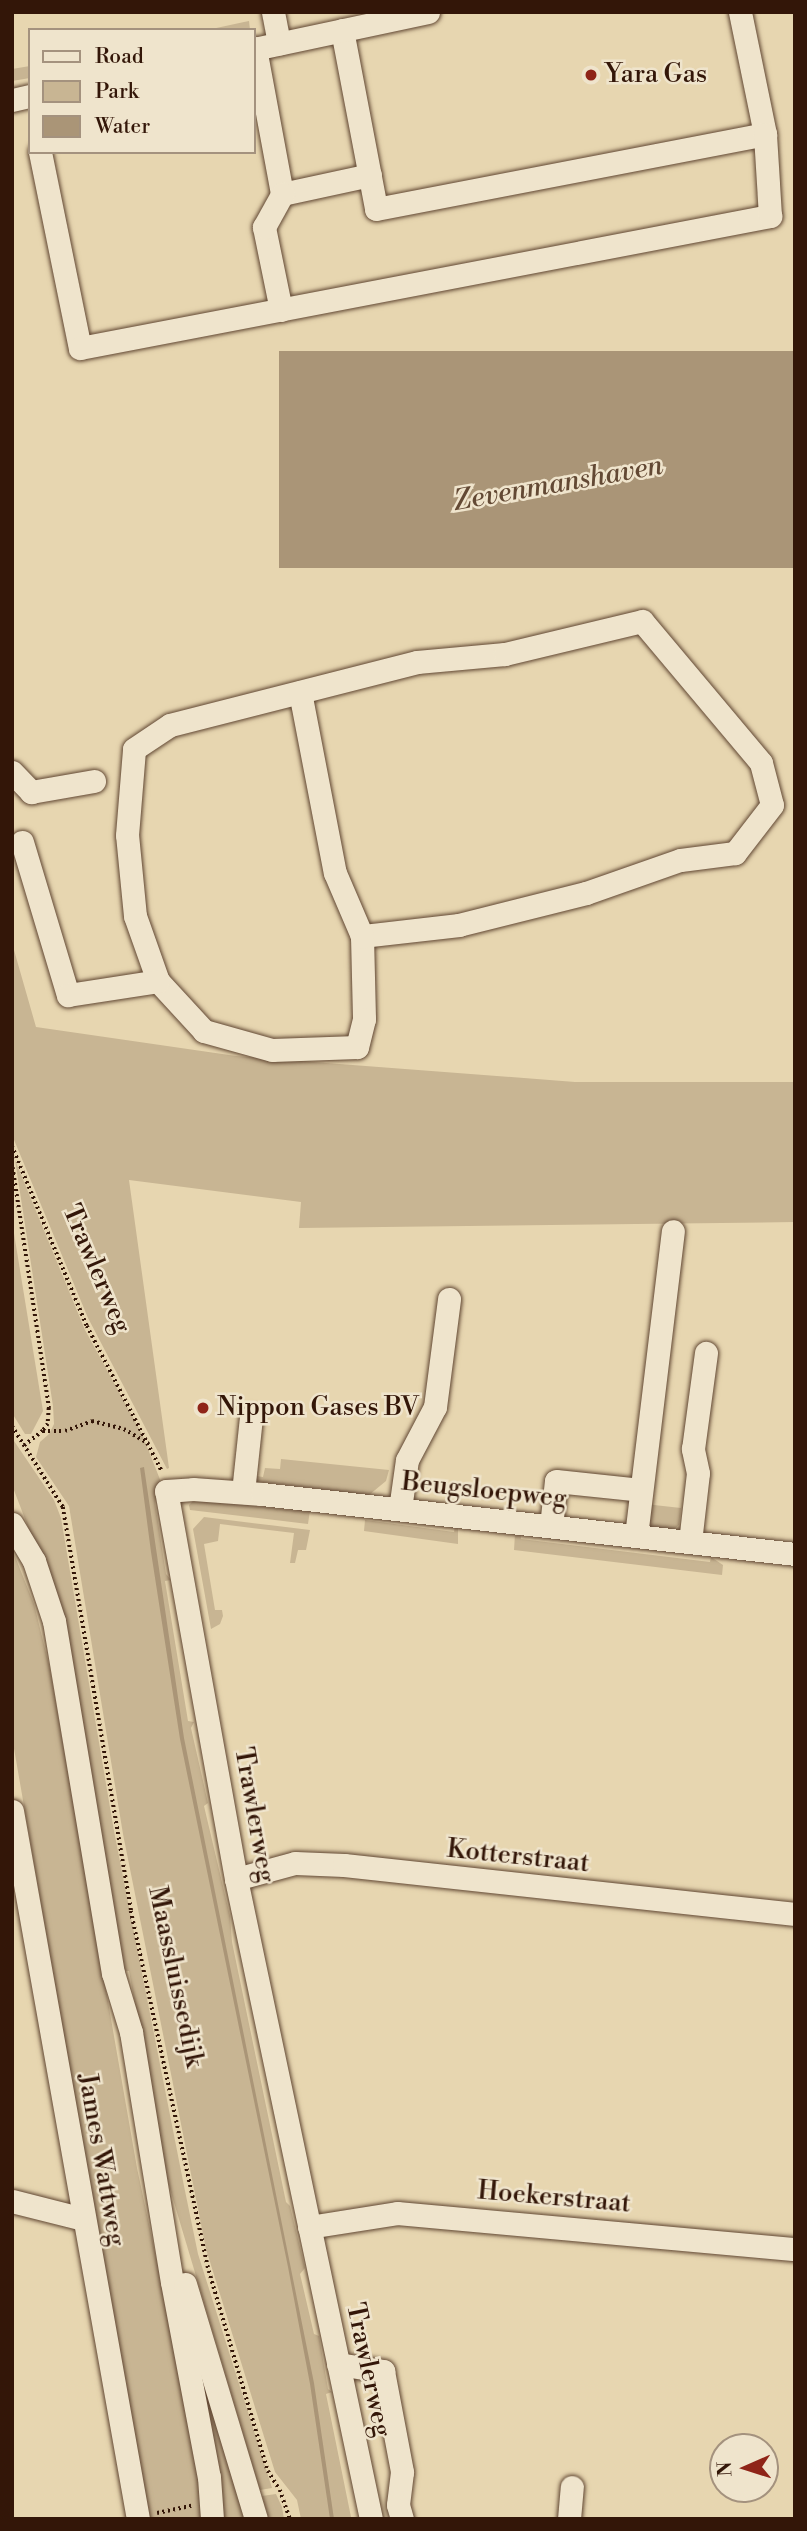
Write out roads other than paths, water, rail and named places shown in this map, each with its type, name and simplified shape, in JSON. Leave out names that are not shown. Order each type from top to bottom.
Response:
[{"type":"street","points":[[256,48],[276,27],[342,30],[428,12]]},
{"type":"street","points":[[40,154],[80,348],[771,216],[765,134],[740,12]]},
{"type":"street","points":[[342,30],[376,209],[765,134]]},
{"type":"street","points":[[256,54],[282,194],[264,227],[281,310]]},
{"type":"street","points":[[282,194],[370,175]]},
{"type":"street","points":[[300,692],[335,873],[362,936],[364,1019],[357,1048],[272,1049],[204,1031],[158,981],[135,915],[127,835],[134,749],[170,725],[417,662],[505,654],[642,621],[761,763],[772,805],[735,853],[680,860],[586,893],[459,925],[362,936]]},
{"type":"street","points":[[12,772],[31,792],[94,781]]},
{"type":"street","points":[[22,842],[68,995],[158,981]]},
{"type":"street","points":[[636,1536],[673,1231]]},
{"type":"street","points":[[400,1509],[407,1460],[435,1407],[449,1299]]},
{"type":"street","points":[[690,1542],[698,1473],[692,1449],[706,1353]]},
{"type":"street","points":[[243,1492],[251,1417]]},
{"type":"street","points":[[551,1526],[556,1481],[641,1490]]},
{"type":"street","name":"Beugsloepweg","points":[[166,1491],[243,1492],[795,1554]]},
{"type":"street","name":"Trawlerweg","points":[[166,1491],[236,1879],[371,2519]]},
{"type":"street","name":"Maassluissedijk","points":[[12,1513],[16,1529],[34,1561],[54,1621],[113,1973],[131,2032],[206,2464],[207,2512]]},
{"type":"street","name":"James Wattweg","points":[[12,1811],[18,1880],[138,2519]]},
{"type":"street","name":"Kotterstraat","points":[[236,1879],[295,1863],[344,1865],[795,1914]]},
{"type":"street","points":[[12,2200],[83,2219]]},
{"type":"street","name":"Hoekerstraat","points":[[309,2227],[397,2213],[795,2249]]},
{"type":"street","name":"Maassluissedijk","points":[[162,2217],[256,2519]]},
{"type":"street","points":[[338,2364],[383,2371],[402,2472],[398,2505],[402,2519]]},
{"type":"street","points":[[569,2519],[572,2487]]},
{"type":"water","name":"Zevenmanshaven","points":[[279,351],[795,351],[795,568],[279,568]]},
{"type":"water","points":[[144,1467],[184,1738],[314,2383],[334,2519],[330,2519],[310,2384],[288,2267],[180,1739],[151,1552],[140,1468]]},
{"type":"place","name":"Yara Gas","points":[[591,75]]},
{"type":"place","name":"Nippon Gases BV","points":[[203,1408]]}]
